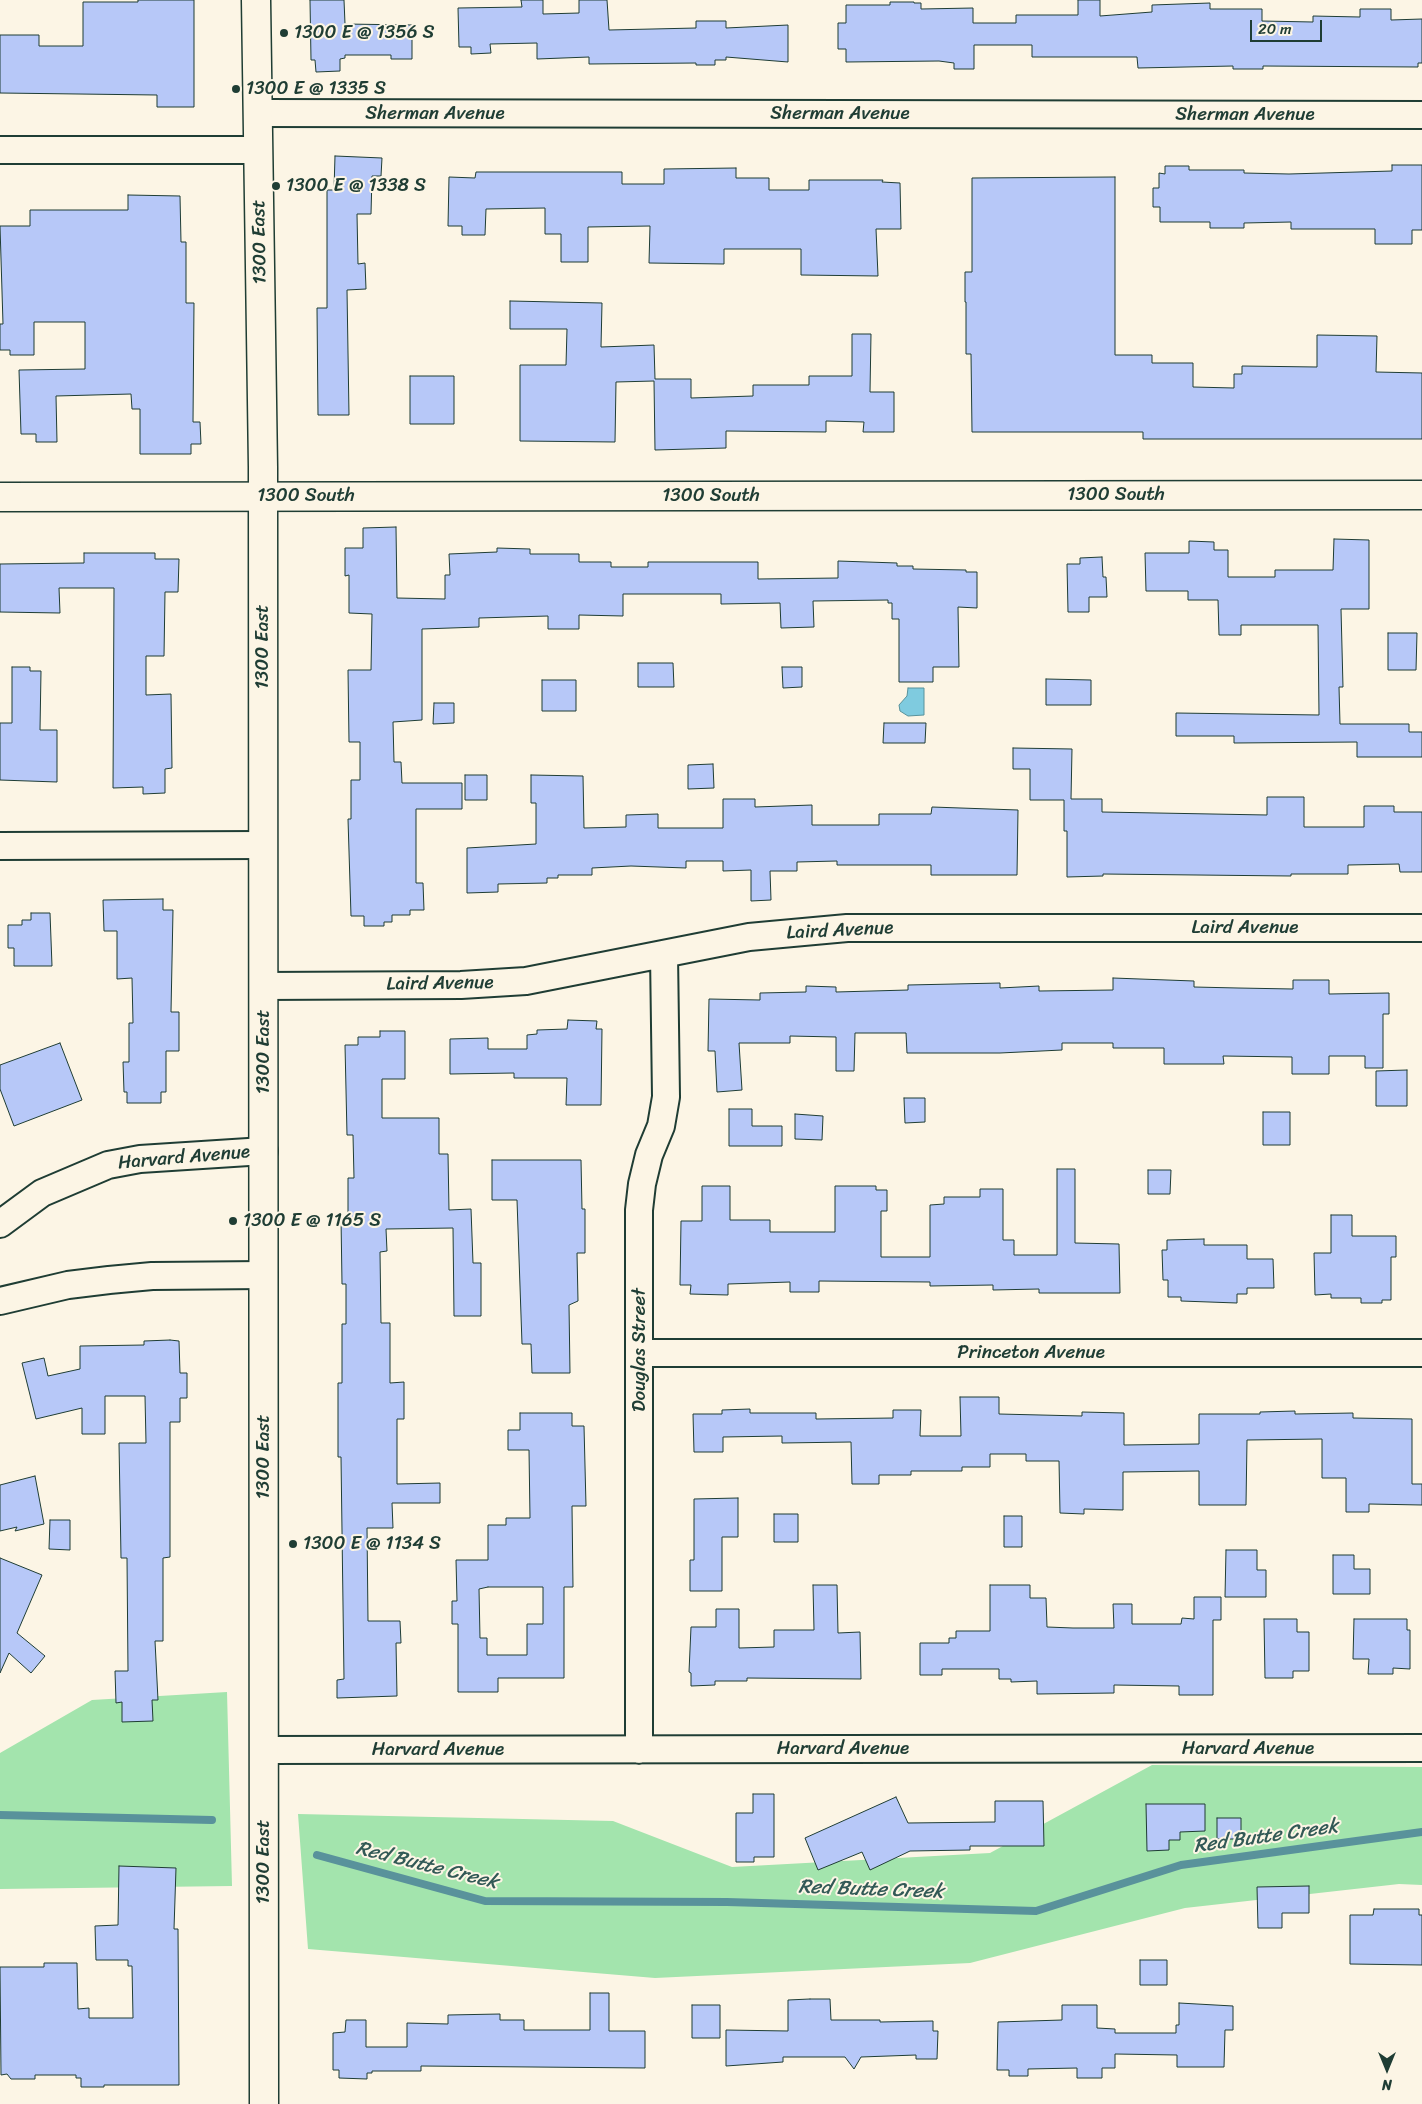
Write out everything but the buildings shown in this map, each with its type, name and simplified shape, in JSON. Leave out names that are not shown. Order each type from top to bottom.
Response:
[{"type":"main road","name":"1300 East","points":[[256,0],[263,496],[264,2104]]},
{"type":"main road","name":"1300 South","points":[[0,497],[1422,495]]},
{"type":"street","name":"Sherman Avenue","points":[[258,113],[1422,115]]},
{"type":"street","points":[[0,150],[258,150]]},
{"type":"street","points":[[0,846],[263,845]]},
{"type":"street","name":"Laird Avenue","points":[[263,986],[492,984],[551,977],[749,938],[847,928],[1422,928]]},
{"type":"street","name":"Douglas Street","points":[[639,1750],[640,1198],[649,1155],[664,1112],[667,1079],[664,954]]},
{"type":"street","name":"Harvard Avenue","points":[[0,1224],[42,1193],[108,1165],[140,1159],[264,1151]]},
{"type":"street","points":[[0,1301],[68,1285],[118,1279],[152,1276],[264,1275]]},
{"type":"street","name":"Princeton Avenue","points":[[640,1353],[1422,1353]]},
{"type":"street","name":"Harvard Avenue","points":[[264,1750],[1422,1748]]},
{"type":"green space","points":[[227,1692],[232,1886],[0,1889],[0,1753],[92,1700]]},
{"type":"green space","points":[[1152,1765],[1422,1767],[1422,1885],[1399,1884],[1185,1908],[970,1963],[655,1978],[308,1949],[298,1814],[613,1821],[732,1867],[990,1853]]},
{"type":"water","points":[[908,688],[924,688],[924,715],[908,716],[900,711],[899,705],[907,696]]},
{"type":"waterway","name":"Red Butte Creek","points":[[0,1815],[212,1820]]},
{"type":"waterway","name":"Red Butte Creek","points":[[317,1855],[485,1901],[727,1902],[1036,1911],[1181,1865],[1422,1832]]},
{"type":"place","name":"1300 E @ 1356 S","points":[[284,33]]},
{"type":"place","name":"1300 E @ 1335 S","points":[[236,89]]},
{"type":"place","name":"1300 E @ 1338 S","points":[[276,186]]},
{"type":"place","name":"1300 E @ 1165 S","points":[[233,1221]]},
{"type":"place","name":"1300 E @ 1134 S","points":[[293,1544]]}]
